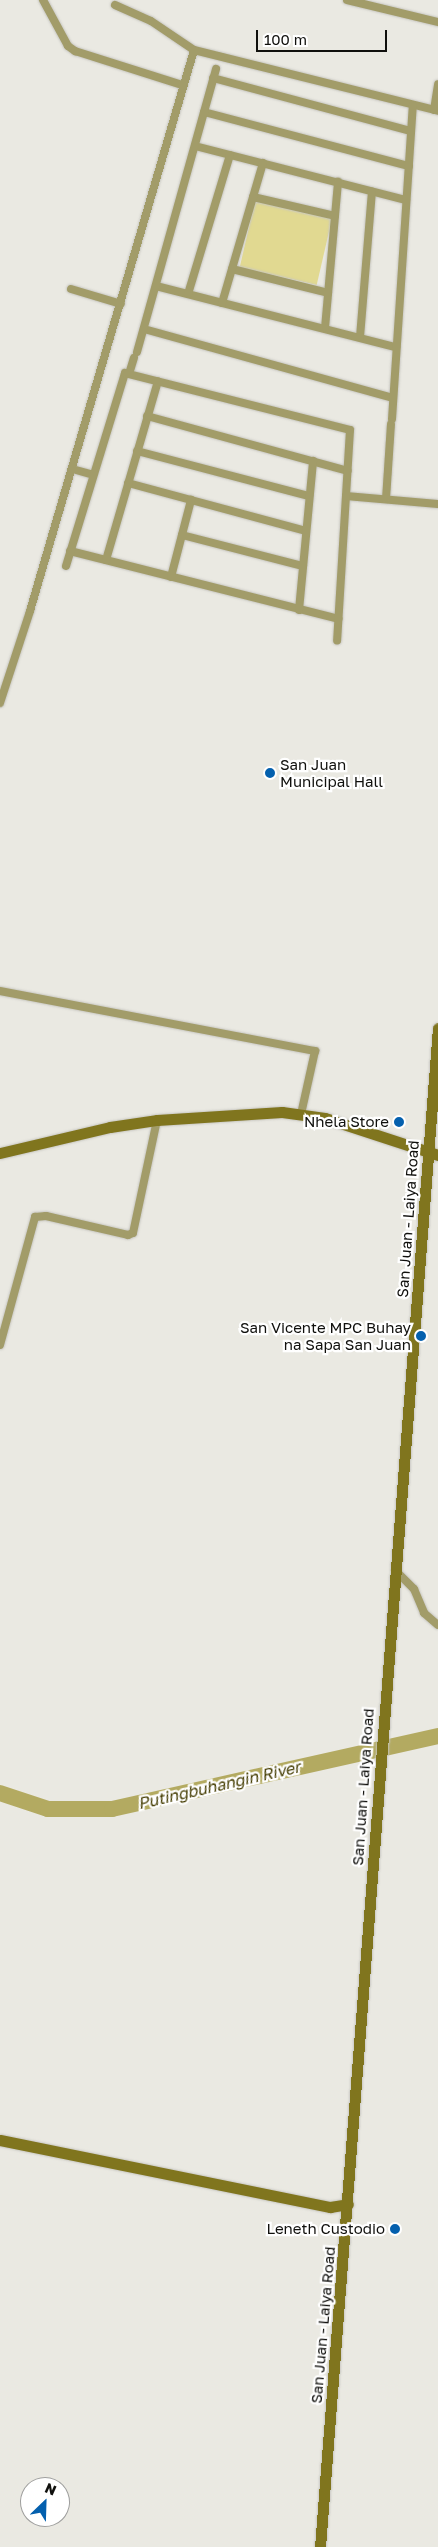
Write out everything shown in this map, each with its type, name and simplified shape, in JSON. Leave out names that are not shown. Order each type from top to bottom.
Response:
[{"type":"main road","name":"San Juan - Laiya Road","points":[[320,2547],[348,2204],[395,1570],[433,1154],[438,1030]]},
{"type":"main road","points":[[0,1153],[110,1127],[157,1120],[268,1113],[301,1114],[433,1154]]},
{"type":"main road","points":[[0,2140],[330,2207],[348,2204]]},
{"type":"street","points":[[43,0],[68,46],[75,51],[182,85]]},
{"type":"street","points":[[347,0],[438,22]]},
{"type":"street","points":[[114,6],[151,21],[194,50],[413,106],[436,110],[438,84]]},
{"type":"street","points":[[0,701],[121,304],[182,85],[194,50]]},
{"type":"street","points":[[129,374],[144,329],[216,69]]},
{"type":"street","points":[[214,78],[411,131]]},
{"type":"street","points":[[386,499],[413,106]]},
{"type":"street","points":[[204,112],[409,166]]},
{"type":"street","points":[[195,146],[406,200]]},
{"type":"street","points":[[188,294],[230,155]]},
{"type":"street","points":[[222,303],[263,163]]},
{"type":"street","points":[[325,328],[338,182]]},
{"type":"street","points":[[360,337],[372,191]]},
{"type":"street","points":[[253,197],[335,216]]},
{"type":"street","points":[[232,269],[328,292]]},
{"type":"street","points":[[156,286],[396,347]]},
{"type":"street","points":[[71,289],[121,304]]},
{"type":"street","points":[[144,329],[393,398]]},
{"type":"street","points":[[66,566],[124,372],[350,430],[337,641]]},
{"type":"street","points":[[106,560],[158,381]]},
{"type":"street","points":[[147,416],[348,471]]},
{"type":"street","points":[[137,451],[309,496]]},
{"type":"street","points":[[299,610],[313,461]]},
{"type":"street","points":[[76,470],[93,476]]},
{"type":"street","points":[[128,483],[306,530]]},
{"type":"street","points":[[346,496],[438,504]]},
{"type":"street","points":[[171,577],[191,500]]},
{"type":"street","points":[[182,536],[303,566]]},
{"type":"street","points":[[70,551],[339,619]]},
{"type":"street","points":[[0,991],[315,1050],[301,1114]]},
{"type":"street","points":[[0,1346],[35,1217],[46,1216],[128,1235],[133,1233],[157,1120]]},
{"type":"street","points":[[395,1570],[414,1589],[424,1613],[438,1625]]},
{"type":"shaded area","points":[[255,201],[332,219],[317,285],[240,267]]},
{"type":"waterway","name":"Putingbuhangin River","points":[[0,1793],[48,1809],[112,1809],[438,1736]]},
{"type":"place","name":"San Juan Municipal Hall","points":[[270,773]]},
{"type":"place","name":"Nhela Store","points":[[399,1122]]},
{"type":"place","name":"San Vicente MPC Buhay na Sapa San Juan","points":[[421,1336]]},
{"type":"place","name":"Leneth Custodio","points":[[395,2229]]}]
